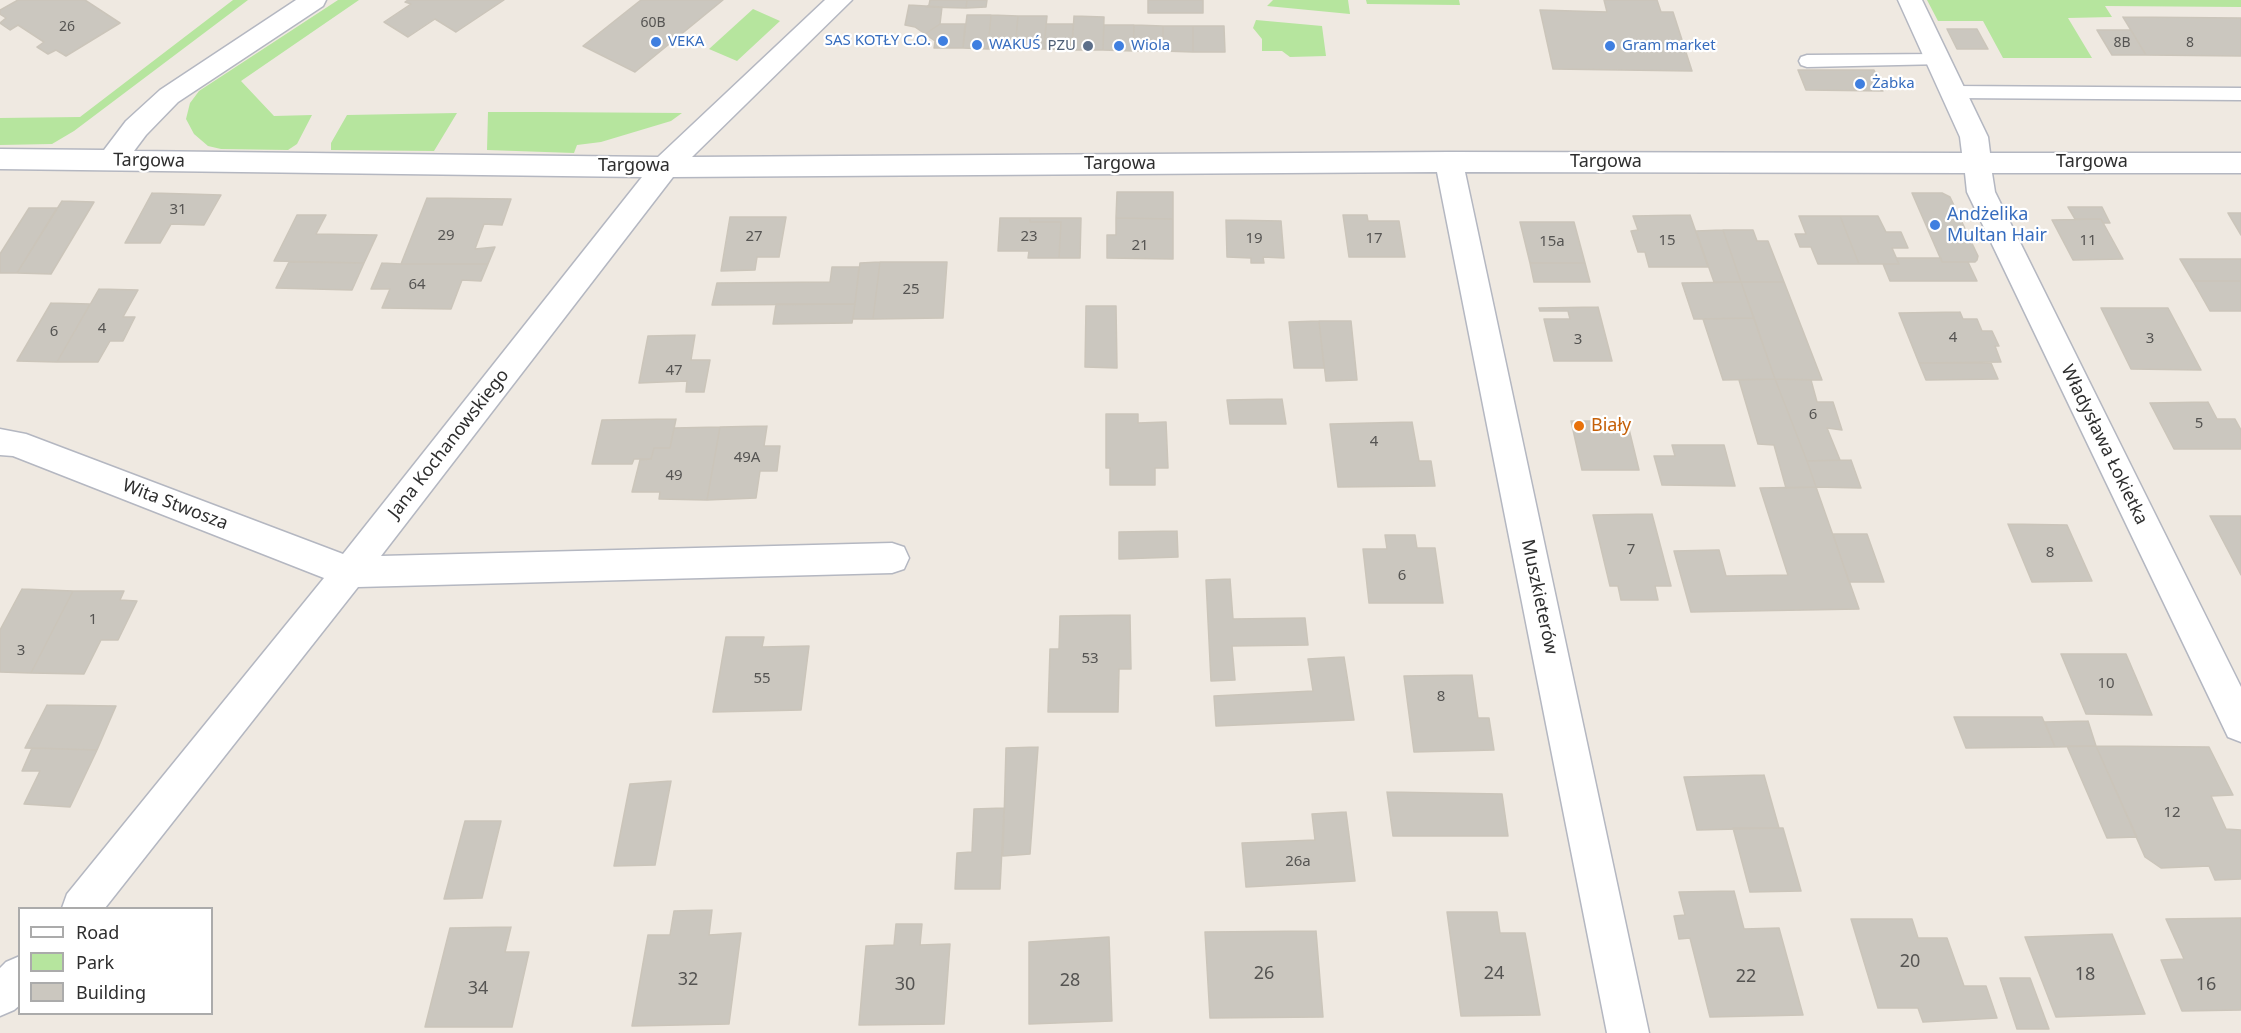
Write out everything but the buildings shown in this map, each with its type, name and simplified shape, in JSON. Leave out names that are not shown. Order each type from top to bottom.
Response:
[{"type":"street","points":[[112,160],[136,128],[169,96],[314,0]]},
{"type":"street","name":"Jana Kochanowskiego","points":[[83,907],[349,572],[665,167],[840,0]]},
{"type":"street","name":"Władysława Łokietka","points":[[1910,0],[1974,137],[1981,192],[2241,725]]},
{"type":"street","name":"Targowa","points":[[0,159],[665,167],[1449,162],[2241,163]]},
{"type":"street","name":"Muszkieterów","points":[[1449,162],[1628,1033]]},
{"type":"street","name":"Wita Stwosza","points":[[0,442],[15,443],[349,572]]},
{"type":"street","points":[[349,572],[892,558]]},
{"type":"street","points":[[0,996],[18,978]]},
{"type":"lane","points":[[1807,61],[1938,60]]},
{"type":"lane","points":[[1953,92],[2241,94]]},
{"type":"green space","points":[[233,0],[248,0],[74,131],[52,144],[0,145],[0,118],[80,117]]},
{"type":"green space","points":[[338,0],[359,0],[241,81],[274,116],[312,115],[297,144],[288,150],[221,149],[208,146],[194,134],[186,119],[190,103],[199,91]]},
{"type":"green space","points":[[1273,0],[1348,0],[1350,14],[1267,6]]},
{"type":"green space","points":[[1366,0],[1459,0],[1460,5],[1367,4]]},
{"type":"green space","points":[[1927,0],[2241,0],[2241,7],[2105,6],[2112,17],[2068,18],[2092,58],[2003,58],[1983,21],[1938,21]]},
{"type":"green space","points":[[753,9],[780,21],[737,61],[709,49]]},
{"type":"green space","points":[[1256,20],[1322,26],[1326,56],[1290,57],[1282,51],[1262,51],[1262,39],[1253,28]]},
{"type":"green space","points":[[488,112],[682,113],[671,121],[601,142],[577,145],[574,153],[487,150]]},
{"type":"green space","points":[[457,113],[434,151],[331,150],[331,143],[347,115]]},
{"type":"place","name":"SAS KOTŁY C.O.","points":[[943,41]]},
{"type":"place","name":"VEKA","points":[[656,42]]},
{"type":"place","name":"WAKUŚ","points":[[977,45]]},
{"type":"place","name":"PZU","points":[[1088,46]]},
{"type":"place","name":"Wiola","points":[[1119,46]]},
{"type":"place","name":"Gram market","points":[[1610,46]]},
{"type":"place","name":"Żabka","points":[[1860,84]]},
{"type":"place","name":"Andżelika Multan Hair","points":[[1935,225]]},
{"type":"place","name":"Biały","points":[[1579,426]]}]
